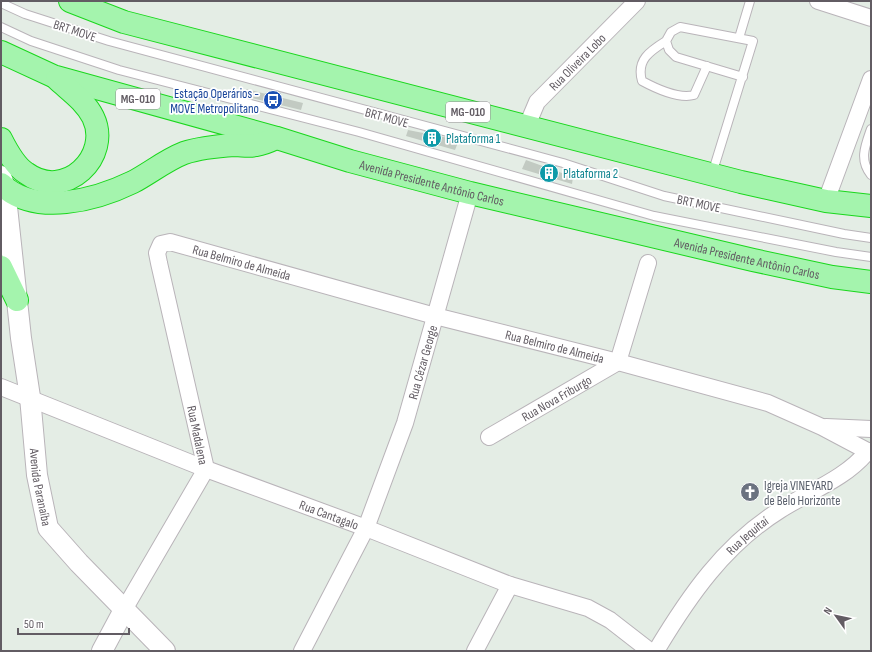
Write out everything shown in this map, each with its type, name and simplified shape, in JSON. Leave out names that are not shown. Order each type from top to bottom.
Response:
[{"type":"highway","name":"MG-010","points":[[70,1],[124,22],[526,128],[826,201],[871,206]]},
{"type":"highway","name":"Avenida Presidente Antônio Carlos","points":[[1,52],[53,76],[277,138],[350,161],[470,193],[767,263],[832,277],[871,282]]},
{"type":"highway","points":[[1,139],[11,157],[26,174],[46,181],[67,181],[74,177],[88,162],[95,149],[97,136],[93,117],[85,104],[53,76]]},
{"type":"highway","points":[[2,182],[23,198],[36,200],[61,202],[104,196],[184,153],[235,145],[255,146],[277,138]]},
{"type":"highway","points":[[5,257],[17,300]]},
{"type":"street","name":"Rua Oliveira Lobo","points":[[526,128],[537,102],[637,1]]},
{"type":"street","points":[[818,1],[871,18]]},
{"type":"street","points":[[826,201],[871,79]]},
{"type":"street","points":[[2,182],[5,257]]},
{"type":"street","name":"Rua Cézar George","points":[[366,528],[405,423],[470,193]]},
{"type":"street","points":[[5,257],[19,221],[26,209],[36,200]]},
{"type":"street","name":"Rua Belmiro de Almeida","points":[[161,244],[170,242],[436,316],[618,362],[768,403],[822,427],[870,452]]},
{"type":"street","name":"Rua Madalena","points":[[102,651],[125,608],[206,469],[159,263],[158,253],[161,244]]},
{"type":"street","points":[[618,362],[648,264]]},
{"type":"street","name":"Avenida Paranaíba","points":[[17,300],[30,397],[37,475],[48,528],[79,563],[125,608],[165,651]]},
{"type":"street","name":"Rua Nova Friburgo","points":[[489,436],[618,362]]},
{"type":"street","name":"Rua Cantagalo","points":[[1,387],[30,397],[206,469],[366,528],[510,585],[588,608],[610,620],[650,651]]},
{"type":"street","points":[[822,427],[871,429]]},
{"type":"street","name":"Rua Jequitaí","points":[[656,651],[684,606],[715,564],[743,537],[779,510],[842,475],[870,452]]},
{"type":"street","points":[[302,651],[366,528]]},
{"type":"street","points":[[475,651],[510,585]]},
{"type":"lane","points":[[739,38],[750,1]]},
{"type":"lane","name":"BRT MOVE","points":[[1,3],[25,14],[109,41],[563,163],[664,196],[844,234],[871,238]]},
{"type":"lane","name":"BRT MOVE","points":[[1,27],[31,41],[119,70],[359,132],[654,216],[836,252],[871,257]]},
{"type":"lane","points":[[707,66],[694,95],[687,97],[651,86],[642,81],[639,71],[644,59],[653,49],[666,41],[671,32],[680,27],[753,41],[743,77],[711,174]]},
{"type":"lane","points":[[666,41],[669,50],[676,57],[743,77]]},
{"type":"lane","points":[[871,129],[863,150],[866,168],[871,175]]},
{"type":"building","name":"Estação Operários - MOVE Metropolitano","points":[[246,89],[303,103],[301,110],[244,96]]},
{"type":"building","name":"Plataforma 1","points":[[408,130],[459,140],[455,150],[406,136]]},
{"type":"building","name":"Plataforma 2","points":[[526,160],[573,177],[572,184],[522,169]]},
{"type":"place","name":"Estação Operários - MOVE Metropolitano","points":[[273,100]]},
{"type":"place","name":"Plataforma 1","points":[[432,138]]},
{"type":"place","name":"Plataforma 2","points":[[549,173]]},
{"type":"place","name":"Igreja VINEYARD de Belo Horizonte","points":[[750,492]]}]
